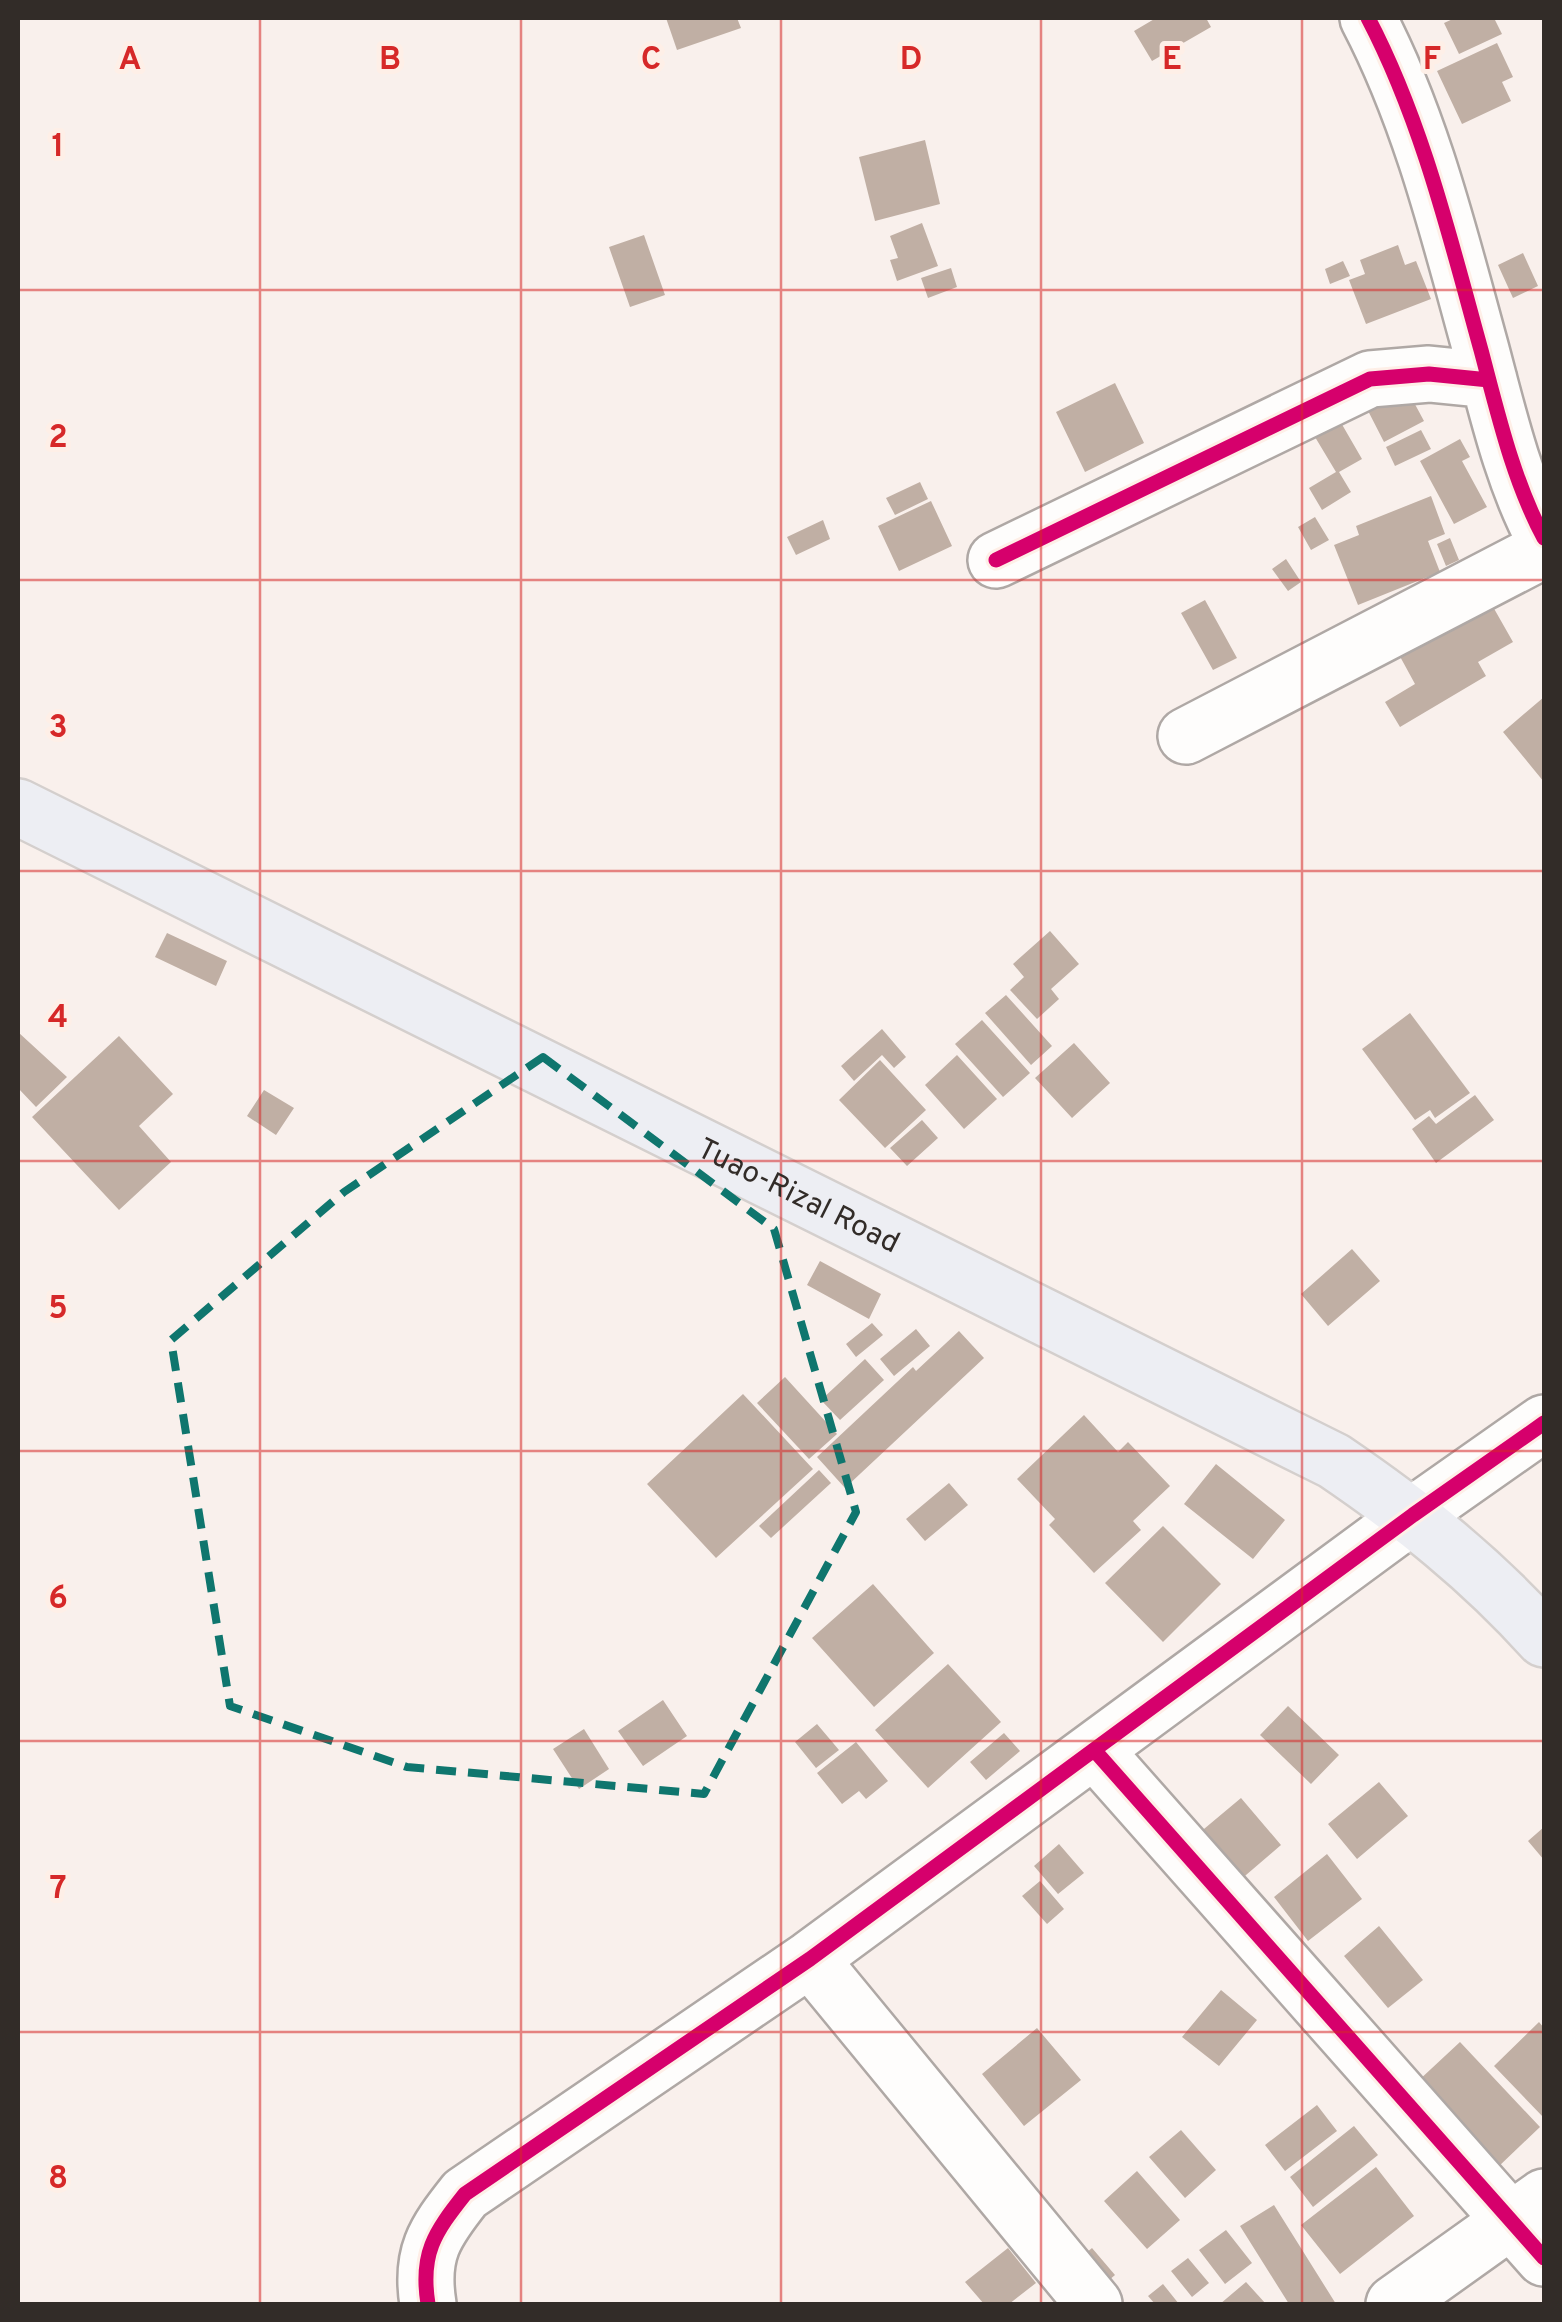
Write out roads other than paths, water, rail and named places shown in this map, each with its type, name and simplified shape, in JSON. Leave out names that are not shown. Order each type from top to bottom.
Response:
[{"type":"main road","name":"Tuao-Rizal Road","points":[[18,806],[1334,1461],[1413,1515],[1477,1568],[1544,1640]]},
{"type":"street","points":[[1368,18],[1390,60],[1443,212],[1508,452],[1544,538]]},
{"type":"street","points":[[996,560],[1370,379],[1429,374],[1489,380]]},
{"type":"street","points":[[1186,736],[1544,550]]},
{"type":"street","points":[[428,2304],[425,2266],[435,2231],[465,2194],[810,1960],[1413,1515],[1544,1423]]},
{"type":"street","points":[[1095,1752],[1533,2225],[1394,2304]]},
{"type":"street","points":[[810,1960],[1094,2304]]}]
